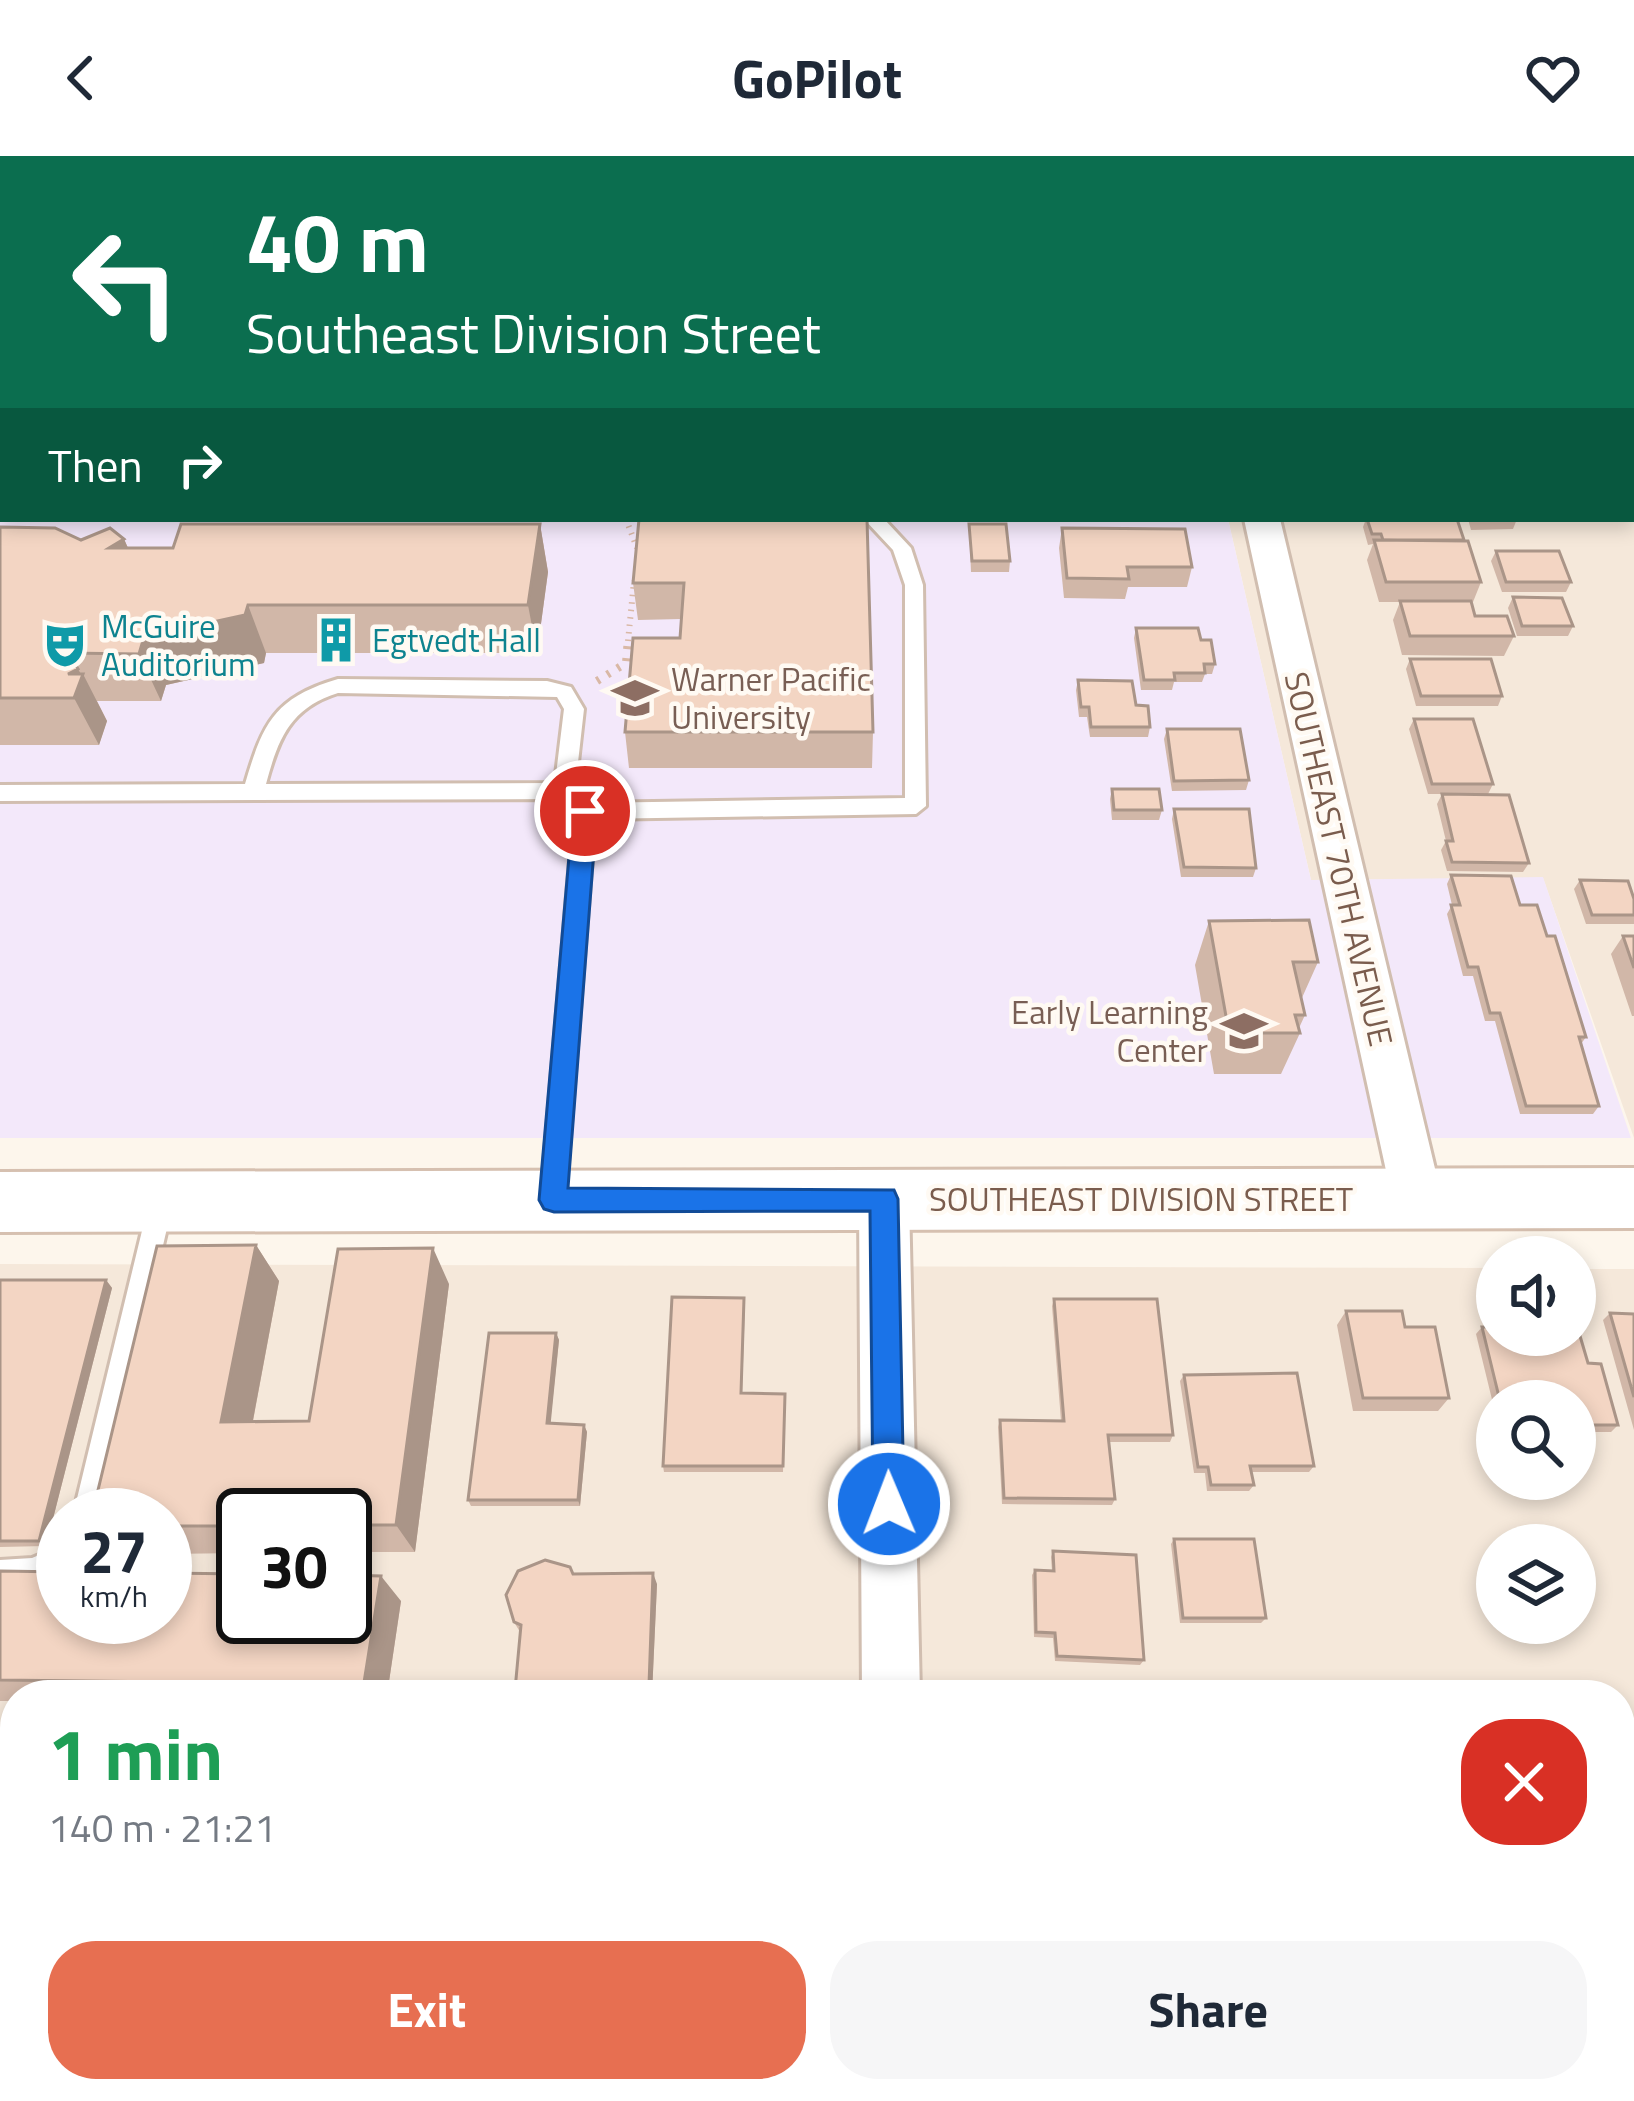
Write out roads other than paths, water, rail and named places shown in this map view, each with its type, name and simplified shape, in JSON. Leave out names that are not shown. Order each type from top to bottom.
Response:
[{"type":"main road","name":"SOUTHEAST DIVISION STREET","points":[[1,1204],[1634,1198]]},
{"type":"street","name":"SOUTHEAST 70TH AVENUE","points":[[1263,522],[1417,1198]]},
{"type":"street","points":[[884,1199],[891,1680]]},
{"type":"lane","points":[[0,793],[564,790],[585,811],[916,806],[914,585],[902,548],[876,522]]},
{"type":"lane","points":[[253,792],[271,729],[296,701],[338,686],[547,688],[570,697],[574,709],[564,790]]},
{"type":"lane","points":[[554,1200],[585,811]]},
{"type":"lane","points":[[92,1488],[161,1201]]},
{"type":"lane","points":[[0,1574],[36,1570]]},
{"type":"place","name":"Egtvedt Hall","points":[[336,640]]},
{"type":"place","name":"McGuire Auditorium","points":[[65,645]]},
{"type":"place","name":"Warner Pacific University","points":[[635,698]]},
{"type":"place","name":"Early Learning Center","points":[[1244,1031]]}]
